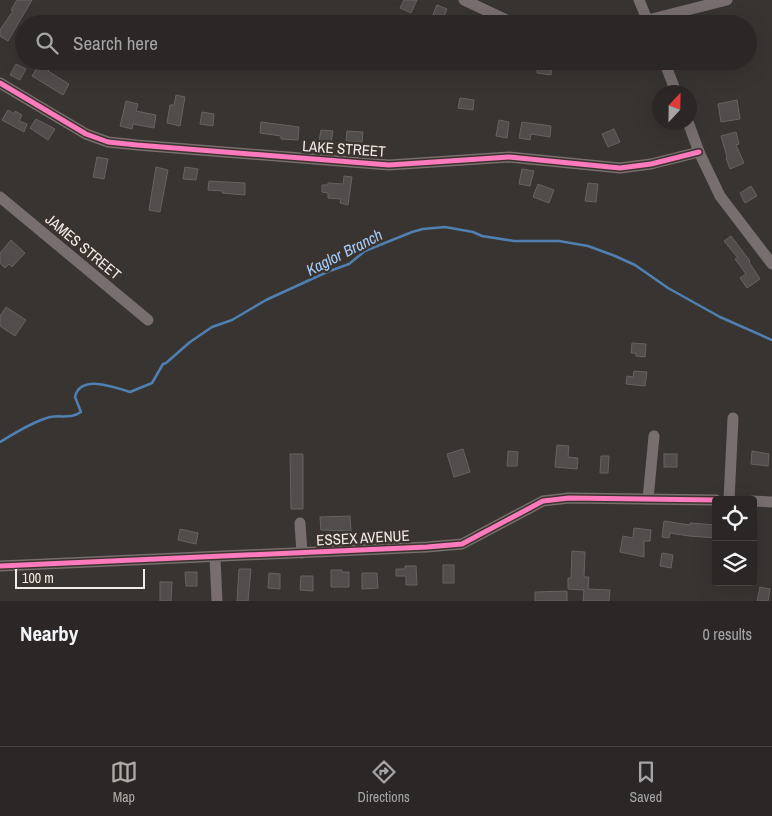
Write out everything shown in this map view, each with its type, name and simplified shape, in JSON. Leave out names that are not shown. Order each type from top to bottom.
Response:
[{"type":"street","points":[[464,0],[496,15]]},
{"type":"street","points":[[639,0],[645,15]]},
{"type":"street","points":[[673,15],[727,0]]},
{"type":"street","points":[[667,70],[673,85]]},
{"type":"street","name":"LAKE STREET","points":[[0,83],[86,134],[108,142],[137,145],[389,165],[509,157],[620,168],[651,164],[699,152]]},
{"type":"street","points":[[691,130],[720,196],[772,264]]},
{"type":"street","name":"JAMES STREET","points":[[0,197],[148,320]]},
{"type":"street","points":[[729,496],[733,418]]},
{"type":"street","points":[[648,499],[654,436]]},
{"type":"street","name":"ESSEX AVENUE","points":[[0,566],[302,554],[462,544],[543,501],[569,498],[712,500]]},
{"type":"street","points":[[757,502],[772,502]]},
{"type":"street","points":[[300,523],[302,554]]},
{"type":"street","points":[[215,558],[216,601]]},
{"type":"building","points":[[17,0],[32,0],[23,15],[15,15],[15,29],[8,41],[0,36],[0,30],[13,11],[11,10]]},
{"type":"building","points":[[404,0],[417,0],[411,13],[400,8]]},
{"type":"building","points":[[437,5],[447,9],[445,15],[433,15]]},
{"type":"building","points":[[15,66],[15,70],[25,70],[20,80],[10,75]]},
{"type":"building","points":[[36,70],[49,70],[69,84],[63,95],[32,76]]},
{"type":"building","points":[[537,70],[551,70],[551,75],[537,73]]},
{"type":"building","points":[[176,95],[185,97],[180,126],[167,123],[170,105],[174,105]]},
{"type":"building","points":[[460,98],[474,100],[473,110],[458,108]]},
{"type":"building","points":[[737,100],[740,119],[721,122],[718,104]]},
{"type":"building","points":[[126,101],[138,104],[136,111],[156,115],[154,128],[133,124],[132,129],[120,126]]},
{"type":"building","points":[[8,110],[14,114],[15,111],[22,115],[19,121],[27,124],[24,132],[2,120]]},
{"type":"building","points":[[202,112],[214,114],[213,126],[200,124]]},
{"type":"building","points":[[36,119],[55,129],[48,140],[30,128]]},
{"type":"building","points":[[499,120],[509,122],[507,138],[496,136]]},
{"type":"building","points":[[261,122],[299,127],[298,140],[281,139],[281,136],[260,133]]},
{"type":"building","points":[[522,122],[551,126],[550,137],[531,134],[530,140],[519,138]]},
{"type":"building","points":[[614,129],[620,142],[608,147],[602,134]]},
{"type":"building","points":[[321,130],[333,131],[331,143],[319,141]]},
{"type":"building","points":[[347,131],[363,132],[362,142],[346,141]]},
{"type":"building","points":[[736,132],[739,144],[736,145],[744,163],[730,169],[721,136]]},
{"type":"building","points":[[97,157],[108,159],[104,179],[93,177]]},
{"type":"building","points":[[156,167],[168,170],[160,212],[149,210]]},
{"type":"building","points":[[185,167],[198,169],[196,180],[183,179]]},
{"type":"building","points":[[522,169],[534,171],[530,186],[519,184]]},
{"type":"building","points":[[344,176],[352,177],[348,205],[340,203],[341,199],[328,198],[328,193],[322,192],[322,185],[328,185],[328,183],[343,184]]},
{"type":"building","points":[[209,181],[245,183],[245,195],[208,190]]},
{"type":"building","points":[[588,183],[598,184],[596,202],[585,201]]},
{"type":"building","points":[[538,184],[554,190],[549,203],[533,197]]},
{"type":"building","points":[[751,186],[757,196],[745,203],[740,193]]},
{"type":"building","points":[[731,236],[750,261],[760,279],[747,288],[740,278],[746,274],[735,259],[738,258],[724,241]]},
{"type":"building","points":[[11,240],[25,253],[12,267],[9,264],[5,268],[0,263],[0,253]]},
{"type":"building","points":[[6,307],[26,320],[15,336],[0,326],[0,316]]},
{"type":"building","points":[[632,343],[646,344],[645,357],[636,356],[636,353],[631,353]]},
{"type":"building","points":[[634,371],[647,372],[645,386],[626,384],[627,376],[633,377]]},
{"type":"building","points":[[557,445],[569,446],[568,457],[578,458],[577,469],[555,467]]},
{"type":"building","points":[[463,449],[470,472],[454,477],[447,454]]},
{"type":"building","points":[[508,451],[518,452],[517,466],[507,466]]},
{"type":"building","points":[[752,451],[769,454],[768,466],[751,464]]},
{"type":"building","points":[[290,454],[303,454],[303,509],[291,509]]},
{"type":"building","points":[[664,454],[677,454],[677,467],[664,467]]},
{"type":"building","points":[[601,456],[609,456],[608,473],[600,473]]},
{"type":"building","points":[[350,516],[351,531],[321,530],[320,517]]},
{"type":"building","points":[[664,521],[690,525],[690,523],[712,525],[712,538],[670,533],[669,538],[662,537]]},
{"type":"building","points":[[634,528],[651,530],[650,541],[644,541],[644,557],[620,552],[623,536],[633,538]]},
{"type":"building","points":[[180,529],[198,533],[196,544],[178,540]]},
{"type":"building","points":[[572,551],[585,552],[584,577],[589,577],[588,589],[610,590],[609,601],[583,601],[584,590],[568,589],[568,578],[571,578]]},
{"type":"building","points":[[662,553],[673,555],[671,568],[660,566]]},
{"type":"building","points":[[443,565],[454,565],[454,583],[443,583]]},
{"type":"building","points":[[405,566],[416,566],[417,585],[406,585],[406,576],[396,576],[396,569],[405,569]]},
{"type":"building","points":[[239,569],[251,569],[248,601],[237,601]]},
{"type":"building","points":[[331,570],[349,572],[349,587],[331,587]]},
{"type":"building","points":[[185,572],[197,572],[197,586],[186,586]]},
{"type":"building","points":[[269,573],[280,574],[280,589],[268,588]]},
{"type":"building","points":[[362,573],[377,573],[378,588],[362,589]]},
{"type":"building","points":[[301,576],[313,576],[313,591],[300,590]]},
{"type":"building","points":[[160,582],[172,582],[171,601],[160,601]]},
{"type":"building","points":[[760,587],[770,589],[768,601],[757,601]]},
{"type":"building","points":[[567,591],[567,601],[535,601],[535,592]]},
{"type":"waterway","name":"Kaglor Branch","points":[[0,442],[43,419],[54,416],[73,415],[81,412],[75,397],[78,390],[84,386],[91,384],[107,385],[130,392],[152,383],[163,364],[212,327],[232,320],[266,300],[349,264],[365,251],[423,229],[445,227],[514,241],[559,241],[588,246],[635,265],[668,288],[720,317],[772,340]]},
{"type":"cycle path","points":[[0,83],[86,134],[108,142],[137,145],[389,165],[509,157],[620,168],[651,164],[699,152]]},
{"type":"cycle path","points":[[0,566],[462,544],[543,501],[569,498],[712,500]]}]
